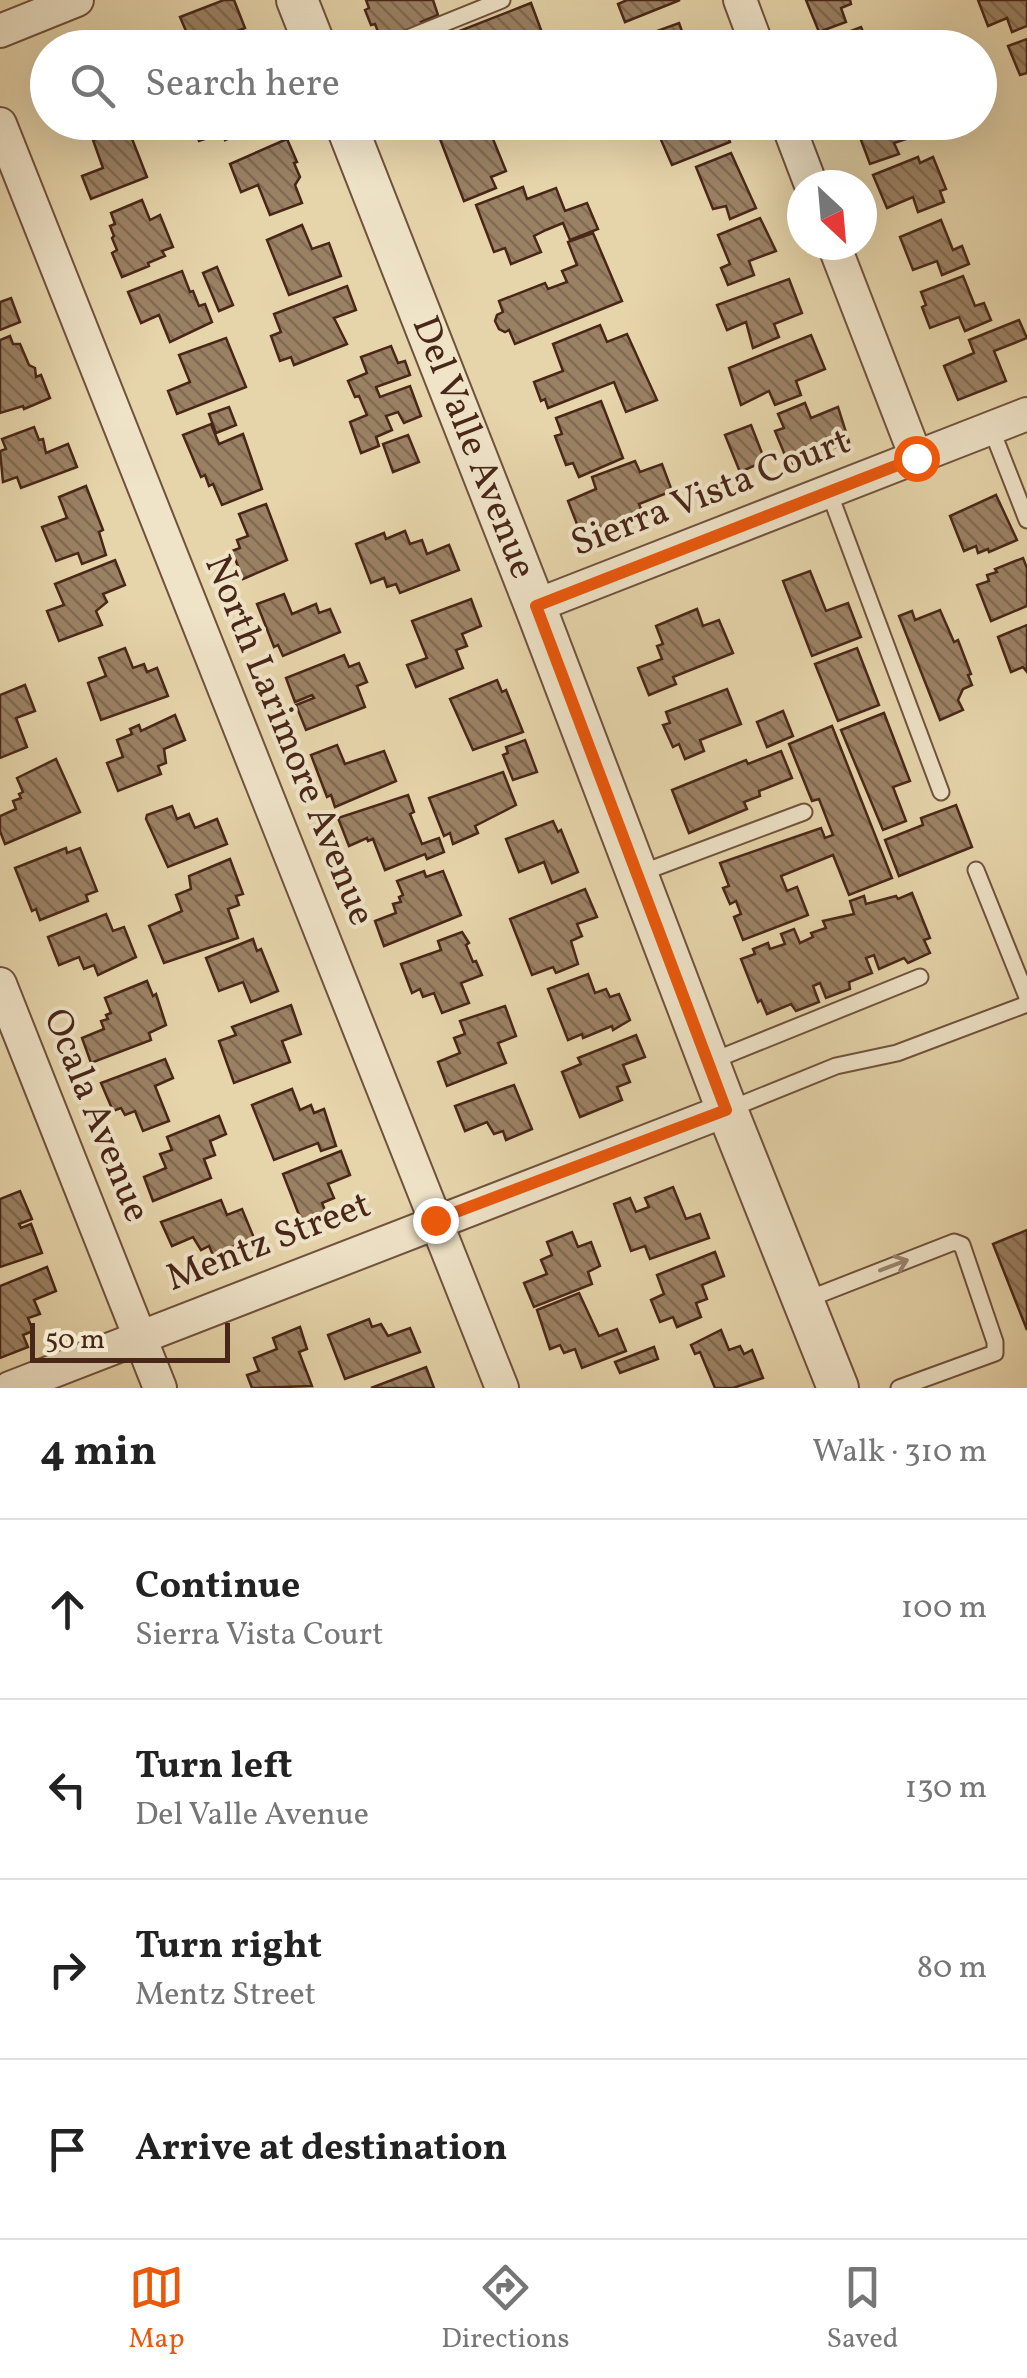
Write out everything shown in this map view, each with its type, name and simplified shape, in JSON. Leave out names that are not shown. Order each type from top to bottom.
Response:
[{"type":"street","points":[[0,31],[78,0]]},
{"type":"street","points":[[297,0],[309,30]]},
{"type":"street","points":[[740,0],[751,30]]},
{"type":"street","name":"North Larimore Avenue","points":[[0,124],[502,1388]]},
{"type":"street","name":"Del Valle Avenue","points":[[352,140],[536,606],[726,1110],[838,1388]]},
{"type":"street","points":[[794,140],[805,170]]},
{"type":"street","points":[[840,260],[916,458]]},
{"type":"street","name":"Sierra Vista Court","points":[[536,606],[1027,414]]},
{"type":"street","name":"Ocala Avenue","points":[[0,984],[160,1388]]},
{"type":"street","name":"Mentz Street","points":[[10,1388],[726,1110]]},
{"type":"lane","points":[[428,30],[502,0]]},
{"type":"lane","points":[[991,428],[1027,520]]},
{"type":"lane","points":[[828,492],[942,792]]},
{"type":"lane","points":[[637,874],[804,812]]},
{"type":"lane","points":[[726,1110],[836,1066],[897,1054],[1027,1000],[976,870]]},
{"type":"lane","points":[[708,1062],[920,977]]},
{"type":"lane","points":[[803,1301],[954,1242],[962,1245],[996,1342],[994,1354],[900,1388]]},
{"type":"building","points":[[224,0],[234,0],[245,28],[186,30],[180,17]]},
{"type":"building","points":[[366,0],[433,0],[438,15],[413,30],[377,30],[365,10],[369,8]]},
{"type":"building","points":[[627,0],[680,0],[625,22],[618,4]]},
{"type":"building","points":[[806,0],[850,0],[851,4],[841,8],[846,22],[818,30]]},
{"type":"building","points":[[978,0],[1027,0],[1027,26],[1012,32],[1007,18],[988,26]]},
{"type":"building","points":[[531,3],[541,30],[462,30]]},
{"type":"building","points":[[679,23],[682,30],[660,30]]},
{"type":"building","points":[[1027,39],[1027,73],[1020,75],[1008,46]]},
{"type":"building","points":[[93,140],[132,140],[147,177],[91,199],[82,176],[103,168]]},
{"type":"building","points":[[287,140],[297,162],[294,163],[300,177],[295,185],[302,203],[270,215],[258,185],[241,192],[230,164]]},
{"type":"building","points":[[440,140],[493,140],[506,171],[491,177],[496,188],[464,201]]},
{"type":"building","points":[[661,140],[729,140],[730,142],[672,165]]},
{"type":"building","points":[[861,140],[903,140],[894,143],[899,154],[870,164]]},
{"type":"building","points":[[731,153],[756,208],[730,219],[726,206],[713,209],[696,167]]},
{"type":"building","points":[[918,157],[920,163],[933,157],[946,189],[940,191],[944,202],[918,212],[913,197],[887,208],[877,184],[877,173]]},
{"type":"building","points":[[523,187],[527,199],[556,188],[565,211],[587,203],[598,229],[570,240],[563,223],[534,236],[541,252],[511,264],[505,248],[494,252],[476,205]]},
{"type":"building","points":[[142,200],[150,220],[160,215],[173,247],[162,251],[165,256],[148,263],[149,266],[122,277],[112,253],[117,250],[110,226],[115,224],[111,213]]},
{"type":"building","points":[[760,218],[776,251],[749,261],[754,275],[728,285],[721,268],[730,264],[718,235]]},
{"type":"building","points":[[941,220],[953,250],[962,246],[969,264],[942,275],[937,261],[913,270],[900,237]]},
{"type":"building","points":[[302,225],[312,249],[329,243],[341,276],[289,295],[267,240]]},
{"type":"building","points":[[593,233],[622,301],[515,344],[509,330],[499,329],[495,321],[503,312],[499,301],[545,283],[548,289],[567,282],[562,271],[577,265],[568,242]]},
{"type":"building","points":[[217,267],[233,305],[219,311],[203,273]]},
{"type":"building","points":[[182,271],[190,292],[193,291],[199,306],[205,304],[212,322],[170,342],[159,315],[141,323],[128,292]]},
{"type":"building","points":[[963,276],[975,306],[984,303],[991,320],[965,331],[959,317],[930,328],[921,292]]},
{"type":"building","points":[[789,279],[802,313],[774,324],[779,337],[753,348],[746,322],[727,330],[717,305]]},
{"type":"building","points":[[347,286],[356,310],[334,318],[347,344],[294,365],[291,357],[280,361],[271,336],[281,332],[274,314]]},
{"type":"building","points":[[11,298],[20,322],[0,330],[0,302]]},
{"type":"building","points":[[1019,320],[1027,338],[994,351],[1006,381],[958,400],[944,366],[974,353],[969,340]]},
{"type":"building","points":[[600,325],[607,342],[627,334],[657,400],[626,412],[614,382],[548,408],[534,382],[563,371],[553,344]]},
{"type":"building","points":[[811,335],[825,369],[796,381],[801,395],[775,405],[769,391],[741,405],[729,368]]},
{"type":"building","points":[[10,336],[13,344],[20,344],[29,365],[35,368],[36,377],[41,375],[50,398],[24,409],[23,406],[0,413],[0,340]]},
{"type":"building","points":[[226,338],[246,387],[177,414],[168,391],[190,382],[179,355]]},
{"type":"building","points":[[391,346],[398,363],[405,361],[410,375],[376,387],[380,397],[410,386],[421,416],[404,423],[398,412],[386,416],[392,430],[376,437],[379,446],[361,453],[350,422],[367,415],[348,381],[367,373],[361,357]]},
{"type":"building","points":[[601,401],[623,458],[579,477],[573,463],[566,465],[555,436],[562,434],[556,418]]},
{"type":"building","points":[[805,403],[811,418],[838,407],[849,442],[789,465],[775,431],[784,428],[778,414]]},
{"type":"building","points":[[229,407],[236,425],[216,433],[209,414]]},
{"type":"building","points":[[211,424],[219,444],[243,434],[262,489],[222,505],[213,484],[209,486],[205,475],[201,477],[183,435]]},
{"type":"building","points":[[751,425],[765,461],[740,472],[725,435]]},
{"type":"building","points":[[34,427],[39,440],[43,439],[46,453],[68,444],[77,467],[21,488],[17,477],[3,482],[0,451],[6,449],[2,439]]},
{"type":"building","points":[[408,435],[419,462],[393,472],[383,444]]},
{"type":"building","points":[[635,461],[640,472],[662,464],[672,491],[639,504],[643,514],[582,537],[568,501],[596,489],[592,477]]},
{"type":"building","points":[[86,486],[103,530],[99,532],[106,555],[82,564],[78,553],[56,561],[42,527],[67,518],[59,497]]},
{"type":"building","points":[[996,495],[1017,540],[989,552],[988,549],[978,553],[976,546],[964,551],[950,516]]},
{"type":"building","points":[[266,504],[287,560],[243,579],[232,551],[240,548],[237,540],[248,536],[239,514]]},
{"type":"building","points":[[405,531],[410,544],[422,540],[427,554],[449,545],[459,570],[400,593],[396,584],[387,587],[384,578],[371,583],[356,544],[384,533],[386,539]]},
{"type":"building","points":[[1023,558],[1027,568],[1027,606],[991,621],[977,585],[989,581],[987,575],[997,572],[995,569]]},
{"type":"building","points":[[115,560],[125,585],[103,594],[107,602],[96,611],[102,625],[59,641],[47,611],[64,605],[55,584]]},
{"type":"building","points":[[810,571],[826,611],[848,603],[861,637],[812,656],[783,581]]},
{"type":"building","points":[[284,594],[292,614],[316,604],[319,613],[330,609],[340,632],[283,656],[278,645],[274,647],[257,604]]},
{"type":"building","points":[[471,599],[481,626],[462,634],[467,646],[456,650],[463,668],[416,687],[407,665],[427,658],[412,621]]},
{"type":"building","points":[[697,609],[703,626],[719,620],[733,653],[673,677],[676,684],[649,695],[638,668],[662,659],[657,646],[663,644],[656,626]]},
{"type":"building","points":[[940,610],[954,642],[958,640],[972,685],[963,689],[958,700],[963,710],[940,720],[899,616],[912,611],[915,620]]},
{"type":"building","points":[[1027,625],[1027,672],[1023,667],[1011,672],[998,637]]},
{"type":"building","points":[[125,648],[133,668],[144,664],[147,672],[157,668],[168,696],[101,720],[88,683],[106,676],[99,658]]},
{"type":"building","points":[[857,648],[879,705],[838,721],[815,664]]},
{"type":"building","points":[[344,655],[349,667],[359,663],[367,682],[357,686],[365,707],[306,730],[296,705],[314,698],[312,695],[295,702],[286,678]]},
{"type":"building","points":[[497,680],[502,692],[506,690],[523,732],[473,750],[450,699]]},
{"type":"building","points":[[25,685],[35,711],[16,718],[27,747],[0,758],[0,695]]},
{"type":"building","points":[[727,689],[741,724],[700,740],[704,751],[685,759],[679,744],[673,747],[663,725],[670,723],[666,712]]},
{"type":"building","points":[[783,711],[793,736],[767,747],[757,722]]},
{"type":"building","points":[[884,713],[910,781],[893,787],[906,821],[883,830],[841,730]]},
{"type":"building","points":[[175,715],[185,740],[164,749],[166,763],[158,766],[161,774],[118,791],[107,763],[123,757],[117,740],[132,734],[130,729],[139,725],[141,731]]},
{"type":"building","points":[[832,726],[892,878],[849,895],[833,855],[781,876],[787,891],[797,887],[808,915],[743,940],[734,917],[741,914],[736,901],[730,904],[723,888],[729,886],[720,863],[821,828],[825,838],[833,835],[819,799],[812,801],[789,744]]},
{"type":"building","points":[[525,740],[537,772],[513,780],[503,755],[508,753],[506,747]]},
{"type":"building","points":[[337,745],[345,764],[384,751],[396,781],[335,807],[331,795],[327,797],[311,755]]},
{"type":"building","points":[[781,751],[792,778],[759,791],[760,796],[744,802],[747,809],[689,833],[672,790],[746,760],[748,764]]},
{"type":"building","points":[[56,759],[80,812],[5,844],[0,816],[16,809],[13,801],[21,798],[19,794],[23,792],[17,778]]},
{"type":"building","points":[[503,772],[516,805],[475,826],[478,833],[453,844],[450,833],[444,836],[429,798]]},
{"type":"building","points":[[408,795],[414,812],[410,814],[422,844],[439,838],[444,852],[427,859],[425,854],[385,870],[373,839],[349,846],[338,818]]},
{"type":"building","points":[[956,805],[972,847],[899,876],[885,840],[923,825],[921,818]]},
{"type":"building","points":[[172,806],[177,819],[189,814],[195,828],[217,819],[227,844],[168,867],[146,819],[147,815]]},
{"type":"building","points":[[553,821],[558,832],[561,830],[578,872],[552,883],[544,862],[519,872],[506,839]]},
{"type":"building","points":[[66,848],[67,853],[80,848],[97,891],[86,895],[88,901],[40,920],[36,909],[32,911],[15,868]]},
{"type":"building","points":[[230,859],[243,894],[236,896],[239,905],[228,909],[238,938],[164,963],[149,926],[182,911],[176,895],[191,889],[189,876]]},
{"type":"building","points":[[424,871],[426,877],[443,871],[461,915],[384,946],[375,921],[396,913],[393,904],[401,902],[399,897],[403,895],[397,881]]},
{"type":"building","points":[[585,889],[597,917],[577,924],[582,936],[571,941],[578,964],[556,973],[553,967],[532,975],[510,919]]},
{"type":"building","points":[[912,893],[930,938],[924,940],[930,953],[908,963],[904,958],[879,969],[874,955],[866,958],[872,973],[849,982],[850,989],[826,998],[820,983],[813,986],[819,1002],[796,1011],[791,1004],[767,1014],[761,1000],[758,1002],[741,959],[768,943],[770,949],[785,944],[781,934],[794,929],[800,943],[813,937],[811,933],[826,928],[823,921],[854,914],[850,901],[864,896],[866,904]]},
{"type":"building","points":[[106,914],[113,931],[124,927],[136,957],[98,975],[94,965],[84,969],[79,957],[59,965],[48,937]]},
{"type":"building","points":[[462,932],[482,975],[461,983],[469,1003],[442,1013],[434,993],[423,997],[420,989],[412,993],[401,964],[441,950],[438,941]]},
{"type":"building","points":[[253,939],[278,991],[251,1002],[243,982],[219,991],[206,958]]},
{"type":"building","points":[[588,974],[595,993],[606,989],[610,997],[619,994],[630,1020],[613,1030],[612,1026],[568,1040],[548,989]]},
{"type":"building","points":[[147,981],[153,996],[156,994],[166,1025],[149,1033],[151,1040],[91,1063],[82,1038],[104,1029],[101,1021],[111,1013],[105,998]]},
{"type":"building","points":[[291,1005],[301,1034],[282,1041],[290,1062],[234,1083],[219,1041],[236,1035],[232,1027]]},
{"type":"building","points":[[505,1006],[516,1036],[498,1043],[506,1063],[447,1086],[438,1062],[460,1053],[454,1038],[465,1034],[460,1021]]},
{"type":"building","points":[[636,1035],[645,1057],[623,1065],[630,1082],[617,1087],[622,1100],[580,1117],[562,1072],[581,1064],[578,1058]]},
{"type":"building","points":[[165,1059],[173,1078],[155,1086],[169,1121],[143,1131],[135,1111],[125,1115],[121,1108],[113,1111],[101,1083]]},
{"type":"building","points":[[514,1085],[532,1129],[506,1140],[503,1131],[494,1134],[487,1122],[465,1131],[455,1106]]},
{"type":"building","points":[[292,1089],[300,1110],[311,1105],[314,1113],[324,1109],[336,1146],[321,1151],[318,1143],[274,1160],[252,1105]]},
{"type":"building","points":[[219,1116],[226,1134],[210,1141],[215,1155],[204,1159],[211,1178],[153,1201],[144,1177],[166,1168],[160,1154],[172,1150],[167,1137]]},
{"type":"building","points":[[341,1151],[350,1175],[328,1184],[334,1198],[322,1203],[327,1215],[303,1225],[283,1174]]},
{"type":"building","points":[[673,1187],[686,1219],[700,1214],[709,1238],[650,1259],[645,1246],[631,1251],[614,1204],[630,1198],[636,1212],[649,1207],[645,1198]]},
{"type":"building","points":[[20,1191],[32,1219],[19,1224],[21,1228],[31,1224],[42,1253],[0,1267],[0,1199]]},
{"type":"building","points":[[221,1200],[227,1215],[242,1209],[254,1238],[213,1255],[209,1246],[201,1250],[193,1237],[172,1246],[161,1222]]},
{"type":"building","points":[[1027,1230],[1027,1330],[993,1244]]},
{"type":"building","points":[[572,1232],[578,1247],[591,1242],[600,1266],[588,1272],[592,1284],[534,1307],[524,1283],[547,1274],[541,1260],[552,1255],[547,1242]]},
{"type":"building","points":[[715,1252],[724,1276],[702,1285],[707,1299],[696,1303],[701,1317],[677,1327],[673,1317],[660,1322],[651,1300],[664,1294],[657,1275]]},
{"type":"building","points":[[47,1267],[56,1291],[34,1300],[40,1314],[28,1318],[33,1331],[23,1335],[28,1347],[0,1358],[0,1286]]},
{"type":"building","points":[[579,1293],[599,1336],[617,1329],[626,1351],[582,1368],[575,1349],[564,1353],[560,1345],[550,1349],[537,1310]]},
{"type":"building","points":[[369,1319],[372,1327],[381,1324],[388,1336],[410,1328],[420,1352],[345,1379],[328,1335]]},
{"type":"building","points":[[300,1327],[307,1349],[299,1352],[312,1386],[252,1388],[247,1375],[259,1371],[254,1358],[277,1349],[273,1338]]},
{"type":"building","points":[[721,1330],[729,1350],[740,1346],[744,1354],[752,1350],[763,1378],[733,1388],[715,1388],[700,1352],[695,1354],[691,1345]]},
{"type":"building","points":[[654,1347],[658,1359],[620,1373],[615,1362]]},
{"type":"building","points":[[426,1367],[434,1388],[371,1388]]},
{"type":"route","points":[[435,1220],[726,1110],[536,606],[916,458]]}]
